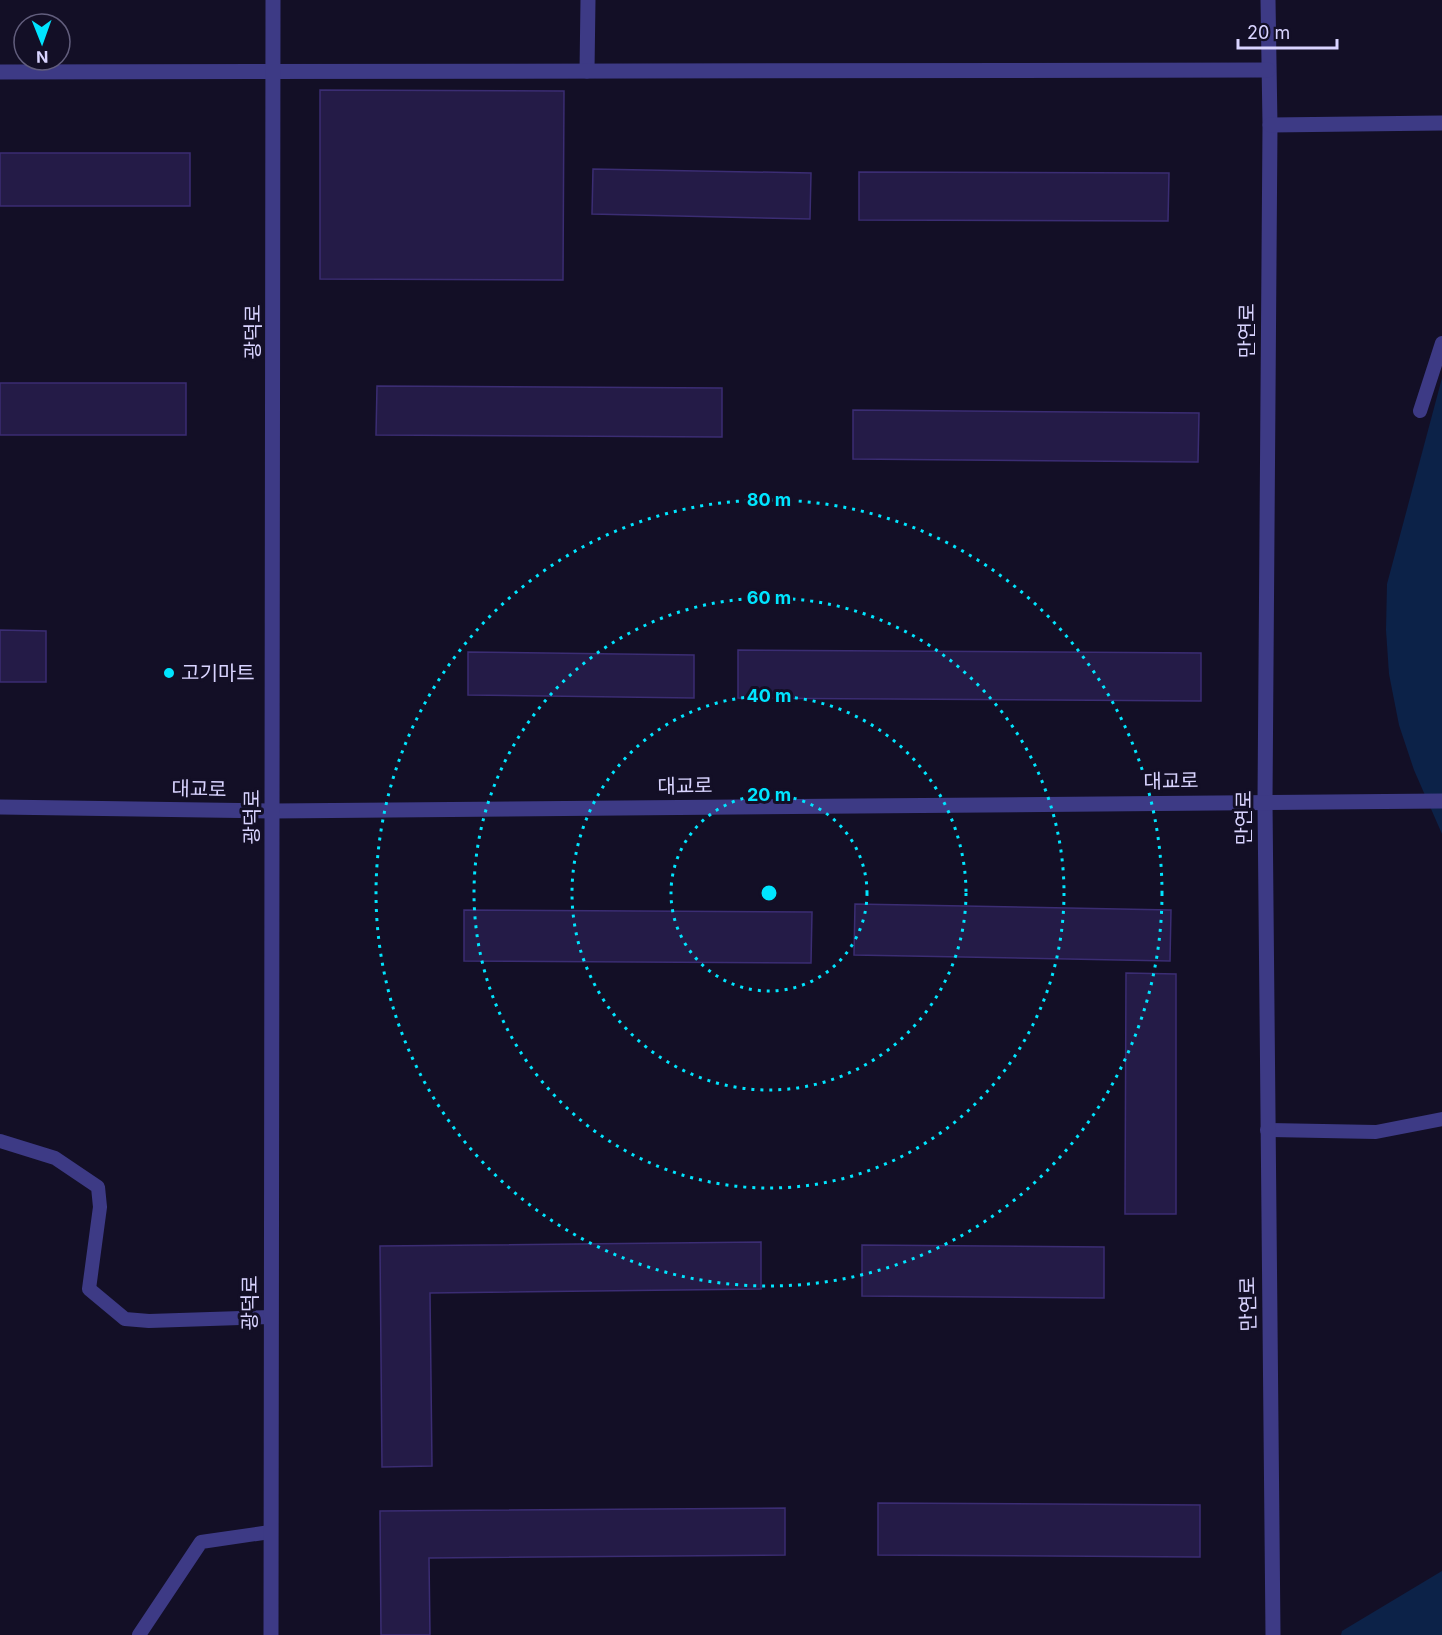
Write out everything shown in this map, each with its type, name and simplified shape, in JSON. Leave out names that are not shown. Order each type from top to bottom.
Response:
[{"type":"street","name":"광덕로","points":[[272,1635],[270,1532],[273,0]]},
{"type":"street","points":[[587,70],[588,0]]},
{"type":"street","name":"만연로","points":[[1268,0],[1270,125],[1265,801],[1273,1635]]},
{"type":"street","points":[[0,72],[1268,70]]},
{"type":"street","points":[[1270,125],[1442,123]]},
{"type":"street","name":"대교로","points":[[0,807],[273,811],[1442,801]]},
{"type":"lane","points":[[1420,411],[1442,344]]},
{"type":"lane","points":[[1267,1130],[1376,1131],[1442,1119]]},
{"type":"lane","points":[[0,1141],[55,1158],[98,1186],[100,1207],[89,1289],[125,1319],[149,1321],[271,1317]]},
{"type":"lane","points":[[139,1635],[201,1542],[270,1532]]},
{"type":"water","points":[[1442,378],[1442,834],[1414,770],[1399,725],[1389,674],[1386,630],[1387,584]]},
{"type":"water","points":[[1442,1571],[1442,1635],[1341,1635],[1342,1631]]},
{"type":"building","points":[[320,90],[564,91],[563,280],[320,279]]},
{"type":"building","points":[[0,153],[190,153],[190,206],[0,206]]},
{"type":"building","points":[[593,169],[811,173],[810,219],[592,214]]},
{"type":"building","points":[[859,172],[1169,173],[1168,221],[859,220]]},
{"type":"building","points":[[0,383],[186,383],[186,435],[0,435]]},
{"type":"building","points":[[377,386],[722,388],[722,437],[376,435]]},
{"type":"building","points":[[853,410],[1199,413],[1198,462],[853,459]]},
{"type":"building","points":[[0,630],[46,631],[46,682],[0,682]]},
{"type":"building","points":[[738,650],[1201,653],[1201,701],[738,698]]},
{"type":"building","points":[[468,652],[694,655],[694,698],[468,695]]},
{"type":"building","points":[[855,904],[1171,910],[1170,961],[854,955]]},
{"type":"building","points":[[464,910],[812,912],[811,963],[464,961]]},
{"type":"building","points":[[1126,973],[1176,974],[1176,1214],[1125,1214]]},
{"type":"building","points":[[761,1242],[761,1289],[430,1293],[432,1466],[382,1467],[380,1246]]},
{"type":"building","points":[[862,1245],[1104,1247],[1104,1298],[862,1296]]},
{"type":"building","points":[[878,1503],[1200,1505],[1200,1557],[878,1555]]},
{"type":"building","points":[[785,1508],[785,1555],[429,1558],[430,1635],[381,1635],[380,1511]]},
{"type":"place","name":"고기마트","points":[[169,673]]}]
